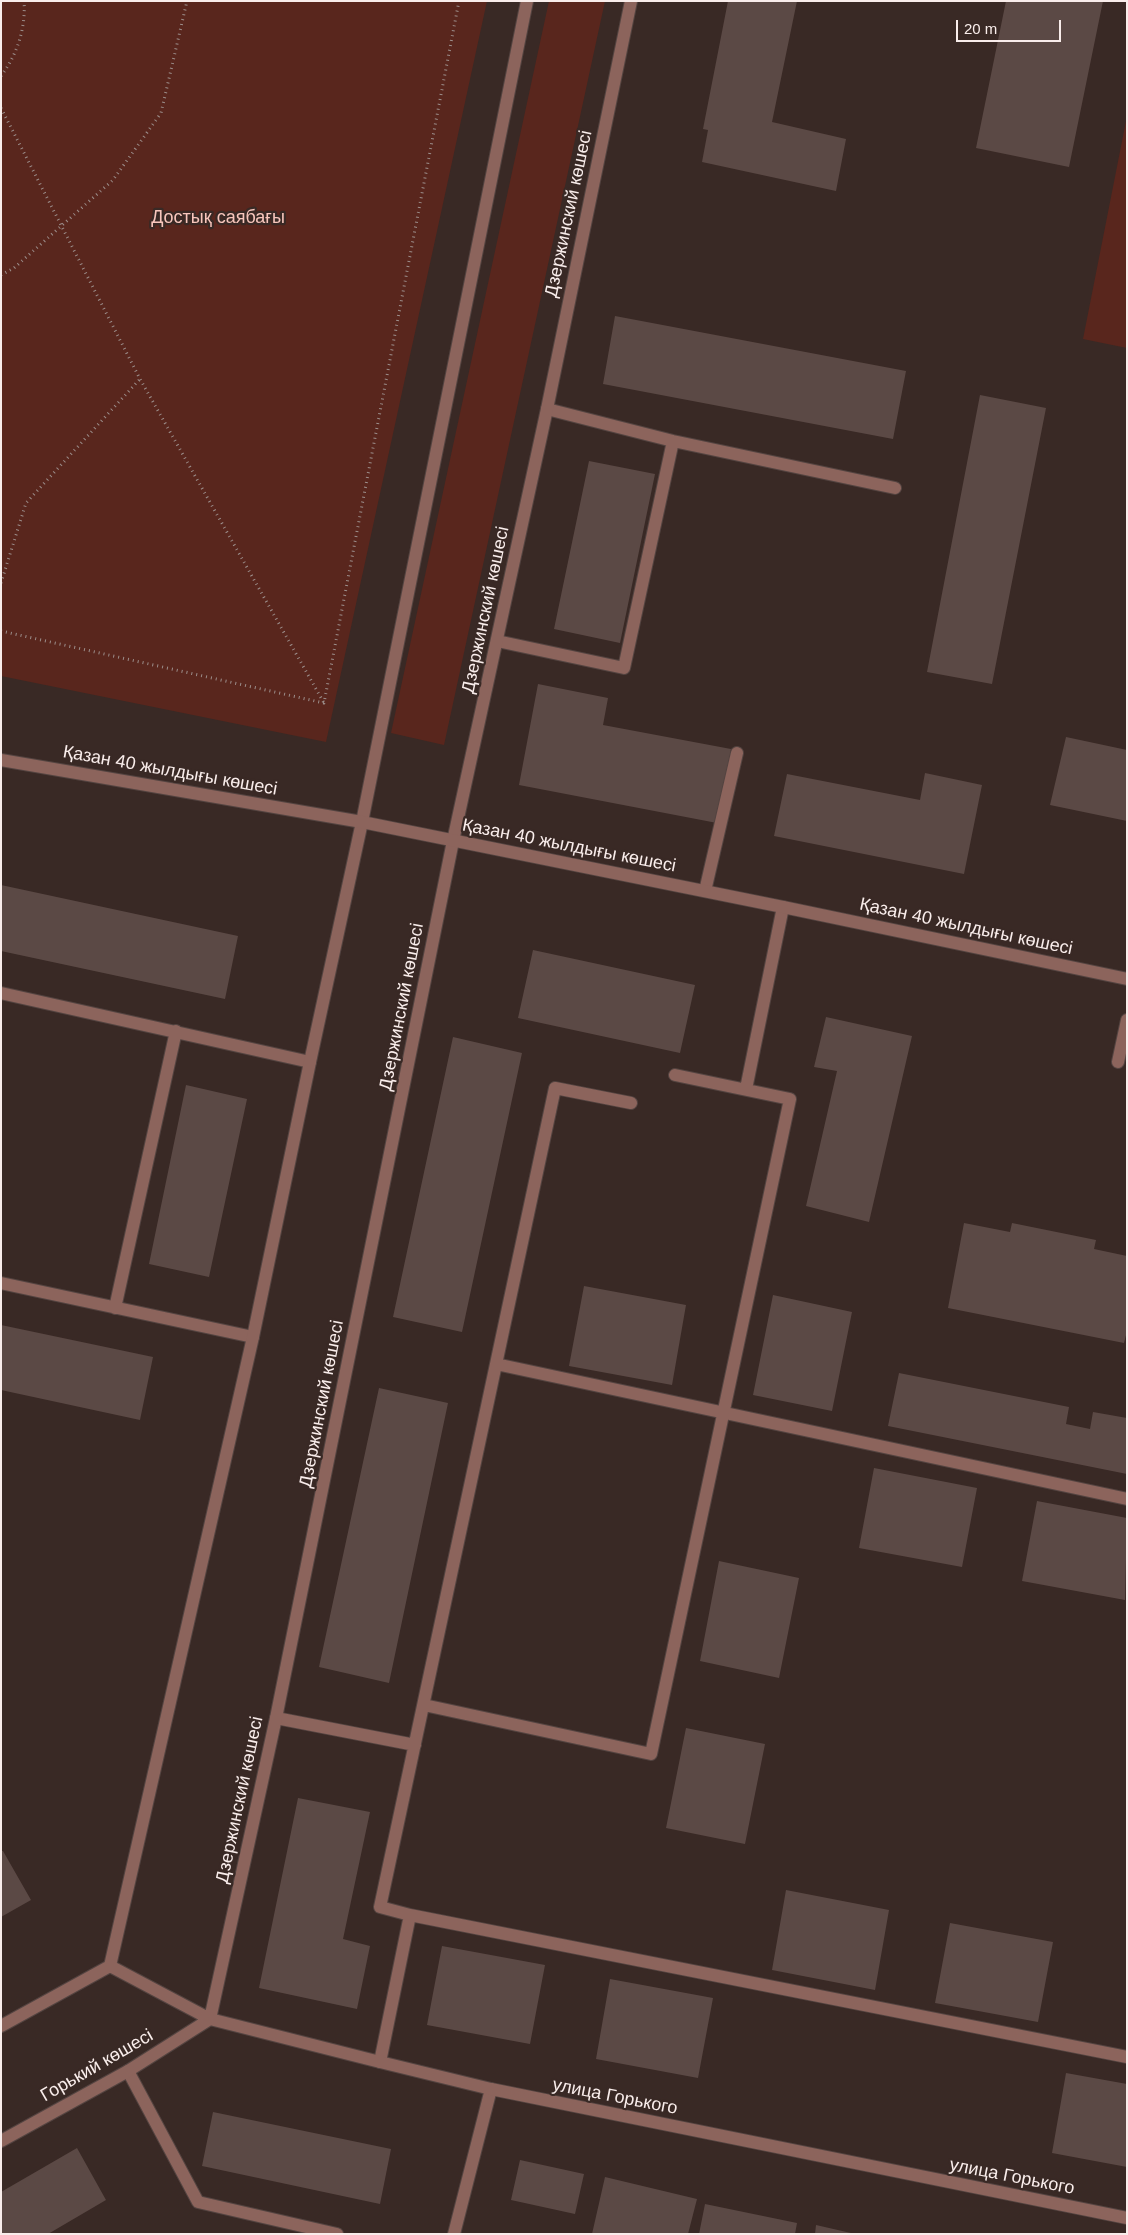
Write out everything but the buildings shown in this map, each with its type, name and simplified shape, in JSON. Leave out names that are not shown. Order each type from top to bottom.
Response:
[{"type":"street","points":[[1,2026],[110,1966],[253,1338],[362,822],[527,1]]},
{"type":"street","name":"Дзержинский көшесі","points":[[210,2020],[276,1718],[453,841],[498,641],[631,1]]},
{"type":"street","points":[[547,409],[673,441],[895,488]]},
{"type":"street","points":[[498,641],[624,668],[673,441]]},
{"type":"street","points":[[705,891],[737,752]]},
{"type":"street","name":"Қазан 40 жылдығы көшесі","points":[[1,760],[362,822],[783,907],[1127,980]]},
{"type":"street","points":[[746,1090],[783,907]]},
{"type":"street","points":[[1,993],[310,1062]]},
{"type":"street","points":[[1118,1062],[1127,1020]]},
{"type":"street","points":[[115,1308],[176,1031]]},
{"type":"street","points":[[424,1705],[651,1754],[790,1099],[675,1075]]},
{"type":"street","points":[[631,1103],[555,1088],[380,1908],[1127,2057]]},
{"type":"street","points":[[1,1283],[253,1338]]},
{"type":"street","points":[[496,1364],[1127,1499]]},
{"type":"street","points":[[276,1718],[415,1745]]},
{"type":"street","points":[[380,2062],[410,1915]]},
{"type":"street","name":"улица Горького","points":[[110,1966],[210,2020],[492,2089],[1127,2218]]},
{"type":"street","name":"Горький көшесі","points":[[1,2141],[128,2071],[210,2020]]},
{"type":"street","points":[[128,2071],[198,2202],[337,2234]]},
{"type":"street","points":[[454,2234],[492,2089]]},
{"type":"path","points":[[1,76],[13,61],[25,18],[24,1]]},
{"type":"path","points":[[1,275],[14,268],[112,180],[161,113],[187,1]]},
{"type":"path","points":[[324,703],[459,1]]},
{"type":"path","points":[[1,108],[140,379],[324,703]]},
{"type":"path","points":[[1,583],[26,503],[140,379]]},
{"type":"path","points":[[1,631],[324,703]]},
{"type":"green space","name":"Достық саябағы","points":[[1,1],[487,1],[326,742],[1,676]]},
{"type":"green space","points":[[549,1],[605,1],[444,745],[391,733]]},
{"type":"green space","points":[[1127,116],[1127,348],[1083,339]]}]
